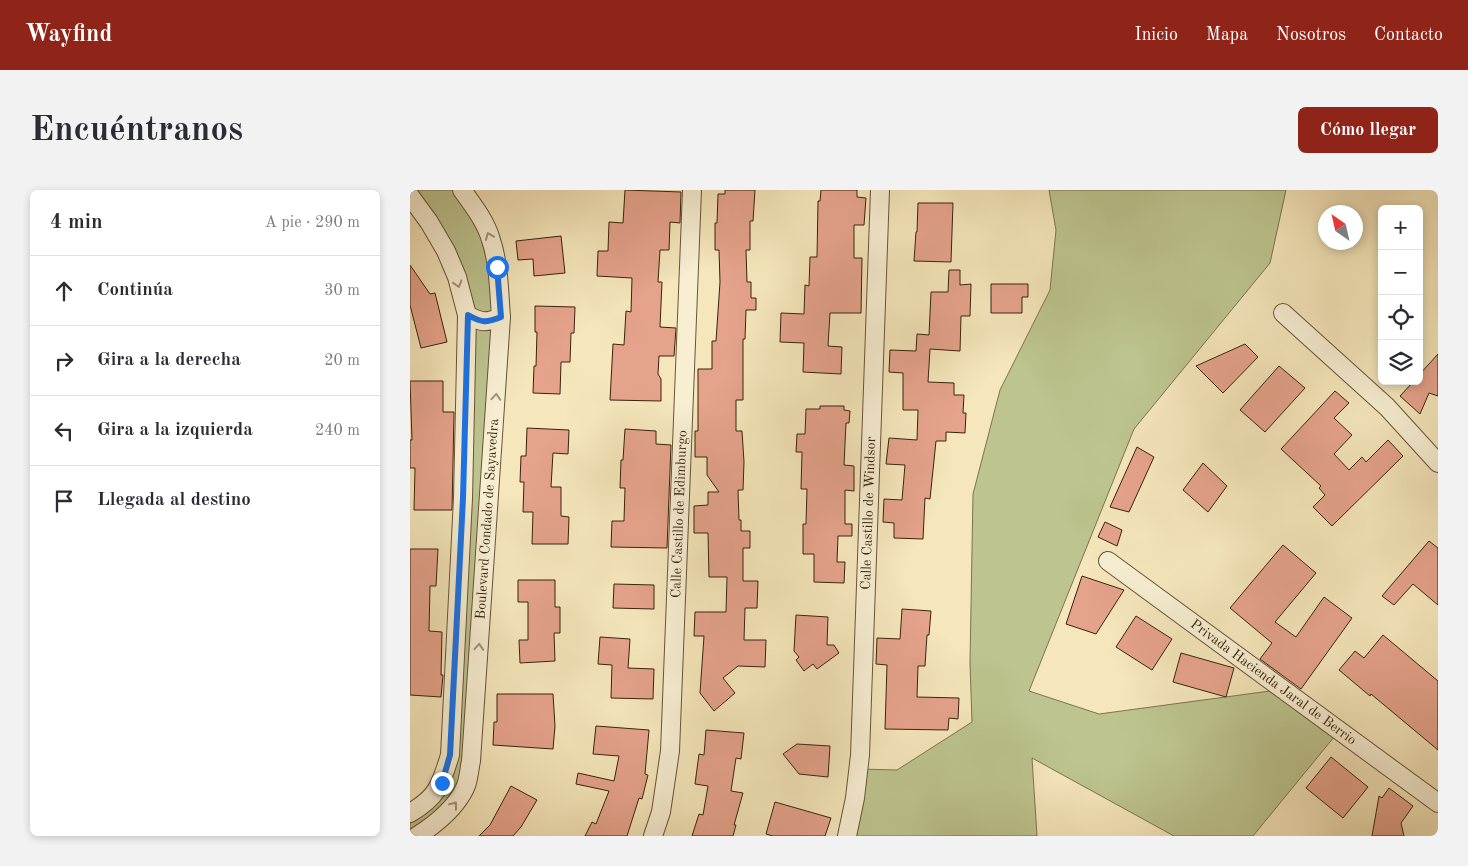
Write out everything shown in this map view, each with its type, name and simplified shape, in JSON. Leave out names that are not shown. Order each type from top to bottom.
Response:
[{"type":"street","name":"Boulevard Condado de Sayavedra","points":[[417,836],[436,825],[453,807],[465,788],[471,761],[501,317],[497,267],[491,239],[475,207],[462,190]]},
{"type":"street","name":"Calle Castillo de Edimburgo","points":[[653,836],[661,812],[670,751],[692,190]]},
{"type":"street","name":"Calle Castillo de Windsor","points":[[847,836],[855,798],[860,755],[880,190]]},
{"type":"street","name":"Boulevard Condado de Sayavedra","points":[[410,196],[429,222],[446,251],[468,315],[463,498],[450,755],[442,783],[431,798],[410,812]]},
{"type":"street","points":[[1282,313],[1387,407],[1438,463]]},
{"type":"street","points":[[468,315],[479,322],[490,322],[501,317]]},
{"type":"street","name":"Privada Hacienda Jaral de Berrio","points":[[1108,561],[1438,803]]},
{"type":"green space","points":[[410,190],[462,190],[497,267],[465,788],[410,836],[410,813],[442,783],[467,315]]},
{"type":"green space","points":[[1049,190],[1286,190],[1270,263],[1134,429],[1029,691],[1099,714],[1285,689],[1339,731],[1253,836],[1174,836],[1032,758],[1037,836],[847,836],[859,769],[897,770],[972,722],[970,663],[973,494],[1000,390],[1050,290],[1056,230]]},
{"type":"building","points":[[625,190],[681,192],[680,223],[670,222],[669,250],[660,250],[658,282],[662,282],[660,327],[676,328],[674,356],[659,356],[658,374],[661,379],[661,401],[610,400],[613,344],[624,345],[626,311],[631,312],[632,278],[597,276],[598,251],[608,251],[609,222],[623,223]]},
{"type":"building","points":[[725,190],[755,190],[753,221],[750,221],[750,250],[746,250],[747,282],[751,282],[751,298],[756,298],[756,310],[746,310],[745,339],[743,339],[743,400],[736,400],[736,431],[742,431],[744,462],[743,490],[738,490],[739,520],[741,520],[741,531],[750,531],[750,548],[743,548],[743,581],[758,581],[757,608],[745,608],[744,640],[766,640],[765,667],[738,666],[723,678],[735,693],[714,711],[700,693],[704,636],[694,636],[695,612],[726,612],[727,577],[709,577],[708,533],[694,533],[694,506],[708,505],[708,492],[719,492],[707,475],[707,457],[695,457],[695,431],[698,431],[698,369],[712,369],[712,341],[716,341],[720,282],[719,250],[715,250],[715,223],[717,223],[718,194],[725,194]]},
{"type":"building","points":[[821,190],[857,190],[857,197],[866,198],[864,225],[854,225],[854,258],[862,258],[861,313],[830,313],[828,346],[842,347],[841,374],[803,372],[804,343],[780,342],[781,313],[804,314],[805,285],[809,286],[810,257],[817,257],[818,201],[820,201]]},
{"type":"building","points":[[918,203],[953,203],[951,262],[914,261]]},
{"type":"building","points":[[561,236],[565,273],[534,276],[533,259],[518,260],[516,241]]},
{"type":"building","points":[[410,265],[430,294],[435,293],[447,342],[421,348],[410,305]]},
{"type":"building","points":[[949,270],[960,270],[960,285],[971,284],[970,316],[961,316],[960,351],[930,349],[928,382],[954,383],[954,395],[964,395],[963,413],[966,413],[965,433],[946,432],[946,441],[936,441],[930,499],[925,498],[923,539],[894,538],[894,523],[883,522],[884,499],[902,500],[905,465],[886,464],[889,438],[917,440],[918,410],[903,410],[903,373],[889,372],[890,350],[916,351],[917,334],[929,335],[931,292],[948,292]]},
{"type":"building","points":[[991,284],[1028,284],[1028,297],[1022,297],[1022,313],[991,313]]},
{"type":"building","points":[[535,306],[575,307],[574,333],[571,333],[570,362],[561,362],[560,394],[533,393],[537,332],[535,332]]},
{"type":"building","points":[[1245,344],[1258,357],[1223,393],[1196,366]]},
{"type":"building","points":[[1438,354],[1438,396],[1429,393],[1420,414],[1400,396],[1410,385],[1423,385],[1423,371]]},
{"type":"building","points":[[1279,366],[1305,388],[1265,432],[1240,410]]},
{"type":"building","points":[[410,381],[443,381],[443,412],[454,412],[452,510],[414,510],[415,468],[410,468],[410,440],[412,440]]},
{"type":"building","points":[[1335,391],[1349,403],[1334,418],[1352,435],[1334,454],[1349,470],[1362,457],[1366,462],[1388,440],[1403,456],[1332,526],[1313,507],[1325,495],[1319,488],[1321,486],[1281,449]]},
{"type":"building","points":[[820,406],[844,406],[844,410],[850,411],[849,423],[846,423],[844,465],[854,466],[854,491],[845,490],[845,524],[852,524],[852,536],[838,536],[837,562],[845,562],[844,583],[814,582],[814,554],[803,554],[803,524],[806,524],[807,489],[801,489],[802,452],[796,452],[797,434],[805,434],[806,409],[820,409]]},
{"type":"building","points":[[527,428],[569,430],[568,454],[553,453],[551,487],[561,487],[561,516],[569,517],[568,544],[532,544],[533,512],[523,512],[524,482],[520,482],[521,456],[526,456]]},
{"type":"building","points":[[625,429],[656,431],[656,444],[671,445],[667,548],[611,547],[612,521],[624,521],[625,488],[620,488]]},
{"type":"building","points":[[1137,447],[1154,457],[1129,512],[1110,507]]},
{"type":"building","points":[[1203,463],[1227,486],[1208,512],[1183,490]]},
{"type":"building","points":[[1105,522],[1122,530],[1117,546],[1098,537]]},
{"type":"building","points":[[1429,541],[1438,548],[1438,605],[1413,584],[1394,605],[1382,596]]},
{"type":"building","points":[[1283,545],[1316,573],[1275,622],[1296,637],[1324,597],[1352,618],[1301,689],[1260,659],[1272,643],[1230,608]]},
{"type":"building","points":[[410,549],[438,549],[436,586],[430,586],[429,631],[442,632],[441,675],[443,675],[441,697],[410,695]]},
{"type":"building","points":[[1082,576],[1124,590],[1096,634],[1066,624]]},
{"type":"building","points":[[518,580],[555,580],[555,607],[560,607],[560,633],[554,633],[555,661],[520,663],[519,640],[528,640],[528,602],[518,602]]},
{"type":"building","points":[[614,584],[654,585],[654,609],[613,608]]},
{"type":"building","points":[[902,609],[931,611],[925,666],[918,666],[917,697],[959,698],[958,719],[949,718],[948,730],[885,729],[887,665],[876,664],[877,638],[900,639]]},
{"type":"building","points":[[796,615],[828,617],[827,645],[834,645],[839,653],[817,669],[813,664],[804,671],[796,660],[799,657],[794,651]]},
{"type":"building","points":[[1136,616],[1172,639],[1152,670],[1116,647]]},
{"type":"building","points":[[1383,635],[1438,681],[1438,750],[1339,670],[1355,651],[1364,658]]},
{"type":"building","points":[[600,637],[630,639],[628,668],[654,669],[653,699],[611,698],[612,665],[598,664]]},
{"type":"building","points":[[1181,653],[1234,668],[1226,697],[1173,682]]},
{"type":"building","points":[[497,694],[553,694],[555,726],[553,749],[493,745],[494,722],[497,722]]},
{"type":"building","points":[[596,726],[649,730],[645,774],[648,775],[642,799],[639,798],[627,836],[585,836],[592,822],[596,824],[609,791],[576,784],[578,773],[614,781],[619,756],[593,754]]},
{"type":"building","points":[[706,730],[744,733],[741,759],[736,758],[731,791],[743,793],[734,825],[736,825],[733,836],[692,836],[699,814],[703,815],[708,786],[695,784],[699,754],[704,755]]},
{"type":"building","points":[[797,744],[830,746],[828,777],[799,774],[783,754]]},
{"type":"building","points":[[1331,757],[1368,787],[1343,818],[1306,788]]},
{"type":"building","points":[[511,786],[537,800],[521,827],[513,836],[479,836],[490,825]]},
{"type":"building","points":[[1389,788],[1413,806],[1401,823],[1404,836],[1372,836],[1379,796],[1382,798]]},
{"type":"building","points":[[775,802],[831,818],[825,836],[773,836],[766,834]]},
{"type":"route","points":[[442,783],[450,755],[463,498],[468,315],[479,322],[490,322],[501,317],[497,267]]}]
